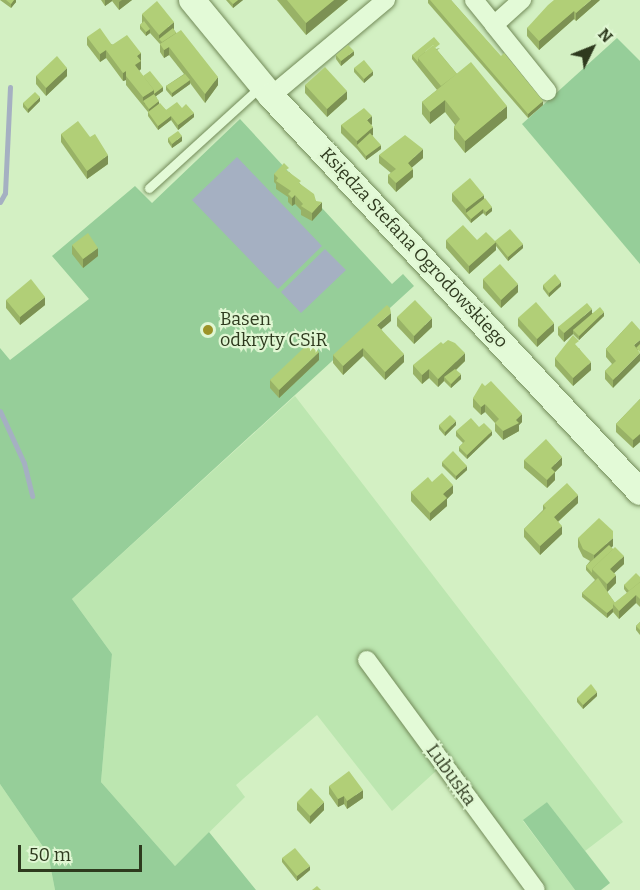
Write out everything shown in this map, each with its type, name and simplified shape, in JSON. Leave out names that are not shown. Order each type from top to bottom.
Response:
[{"type":"street","name":"Księdza Stefana Ogrodowskiego","points":[[192,0],[267,90],[640,492]]},
{"type":"street","points":[[267,90],[386,0]]},
{"type":"street","points":[[474,0],[548,91]]},
{"type":"street","points":[[494,25],[522,0]]},
{"type":"street","name":"Lubuska","points":[[366,660],[536,890]]},
{"type":"lane","points":[[149,188],[267,90]]},
{"type":"green space","points":[[617,38],[640,61],[640,264],[522,124]]},
{"type":"green space","name":"Basen odkryty CSiR","points":[[240,119],[392,284],[403,274],[414,286],[72,599],[112,654],[101,782],[175,866],[209,832],[256,890],[55,890],[48,854],[0,784],[0,348],[10,360],[89,299],[52,256],[135,186],[152,203]]},
{"type":"green space","points":[[295,396],[623,822],[585,851],[547,802],[523,821],[575,890],[542,890],[447,761],[392,811],[317,715],[236,785],[245,797],[175,866],[101,782],[112,654],[72,599]]},
{"type":"green space","points":[[0,784],[48,854],[55,890],[0,890]]},
{"type":"green space","points":[[547,802],[610,883],[601,890],[575,890],[523,820]]},
{"type":"water","points":[[237,157],[322,246],[278,289],[192,200]]},
{"type":"water","points":[[325,249],[346,270],[301,313],[281,292]]},
{"type":"building","points":[[287,0],[334,0],[306,23]]},
{"type":"building","points":[[430,0],[451,0],[501,56],[504,53],[543,101],[528,114]]},
{"type":"building","points":[[554,0],[591,0],[576,13],[574,11],[539,41],[527,28]]},
{"type":"building","points":[[157,1],[174,22],[159,35],[142,14]]},
{"type":"building","points":[[144,21],[150,29],[146,32],[140,25]]},
{"type":"building","points":[[100,28],[112,45],[127,35],[141,53],[137,56],[141,61],[135,65],[154,90],[143,97],[126,76],[126,71],[123,73],[106,50],[100,54],[87,37]]},
{"type":"building","points":[[173,28],[176,33],[162,42],[159,39]]},
{"type":"building","points":[[181,30],[218,77],[205,94],[169,47],[164,50],[160,44]]},
{"type":"building","points":[[434,37],[440,44],[435,48],[433,45],[418,58],[418,62],[412,55]]},
{"type":"building","points":[[348,45],[354,51],[341,61],[336,55]]},
{"type":"building","points":[[433,45],[457,74],[441,86],[418,58]]},
{"type":"building","points":[[57,56],[67,68],[46,88],[36,76]]},
{"type":"building","points":[[364,60],[373,71],[364,79],[354,68]]},
{"type":"building","points":[[471,62],[507,106],[465,141],[454,127],[460,119],[445,100],[430,112],[422,102]]},
{"type":"building","points":[[325,67],[347,91],[327,109],[305,85]]},
{"type":"building","points":[[150,71],[163,87],[154,94],[154,90],[143,76]]},
{"type":"building","points":[[185,74],[190,80],[172,93],[166,86]]},
{"type":"building","points":[[35,92],[40,97],[28,109],[23,103]]},
{"type":"building","points":[[154,94],[159,101],[149,109],[143,101]]},
{"type":"building","points":[[177,102],[182,108],[186,104],[194,113],[178,125],[171,116],[158,126],[148,112],[160,103],[166,110]]},
{"type":"building","points":[[364,108],[372,116],[367,120],[373,127],[357,141],[341,125]]},
{"type":"building","points":[[78,121],[90,137],[95,134],[108,155],[87,171],[61,134]]},
{"type":"building","points":[[178,131],[182,136],[172,144],[168,138]]},
{"type":"building","points":[[370,133],[381,145],[366,156],[357,145]]},
{"type":"building","points":[[405,135],[423,149],[408,163],[413,169],[396,183],[388,175],[396,169],[379,155]]},
{"type":"building","points":[[284,163],[289,168],[286,170],[314,194],[316,201],[322,202],[312,213],[301,206],[303,204],[295,195],[292,198],[288,194],[291,191],[276,181],[278,178],[274,174]]},
{"type":"building","points":[[470,178],[484,195],[466,209],[452,193]]},
{"type":"building","points":[[485,198],[492,207],[486,212],[483,209],[471,219],[466,213]]},
{"type":"building","points":[[463,225],[477,240],[486,232],[496,242],[469,266],[446,240]]},
{"type":"building","points":[[510,229],[523,244],[508,257],[495,241]]},
{"type":"building","points":[[88,233],[98,248],[83,259],[72,245]]},
{"type":"building","points":[[500,264],[518,284],[501,300],[483,279]]},
{"type":"building","points":[[555,274],[561,282],[549,293],[543,285]]},
{"type":"building","points":[[31,279],[45,297],[20,317],[6,300]]},
{"type":"building","points":[[415,300],[432,318],[414,336],[397,317]]},
{"type":"building","points":[[536,302],[554,323],[537,339],[518,318]]},
{"type":"building","points":[[587,303],[592,309],[564,333],[558,327]]},
{"type":"building","points":[[387,305],[391,313],[377,325],[404,354],[385,372],[363,348],[343,366],[333,355]]},
{"type":"building","points":[[600,307],[604,312],[579,336],[573,330]]},
{"type":"building","points":[[632,321],[640,330],[640,340],[634,345],[640,353],[613,380],[605,371],[616,361],[606,349]]},
{"type":"building","points":[[573,335],[579,341],[575,344],[591,362],[573,378],[555,358]]},
{"type":"building","points":[[448,340],[455,343],[465,353],[438,379],[429,369],[422,375],[413,365],[441,342],[443,344]]},
{"type":"building","points":[[310,342],[319,352],[279,390],[270,380]]},
{"type":"building","points":[[455,369],[461,374],[451,384],[444,377]]},
{"type":"building","points":[[491,381],[522,414],[516,420],[519,423],[503,431],[495,423],[499,419],[485,404],[481,407],[473,398],[482,383],[485,386]]},
{"type":"building","points":[[640,399],[640,434],[633,440],[616,424]]},
{"type":"building","points":[[450,415],[456,421],[445,432],[439,425]]},
{"type":"building","points":[[471,418],[479,427],[484,423],[492,431],[467,455],[459,447],[465,441],[456,431]]},
{"type":"building","points":[[546,439],[562,457],[551,468],[555,472],[547,480],[524,460]]},
{"type":"building","points":[[453,451],[467,466],[456,476],[442,462]]},
{"type":"building","points":[[442,473],[453,485],[443,494],[447,498],[430,513],[411,492],[428,477],[432,482]]},
{"type":"building","points":[[567,483],[578,495],[554,517],[562,526],[540,546],[524,529],[546,508],[543,505]]},
{"type":"building","points":[[599,518],[613,531],[613,538],[594,555],[583,549],[578,538]]},
{"type":"building","points":[[609,545],[613,549],[592,569],[592,573],[586,566]]},
{"type":"building","points":[[615,547],[624,556],[610,569],[616,575],[607,584],[592,569]]},
{"type":"building","points":[[636,573],[640,577],[640,582],[629,591],[624,585]]},
{"type":"building","points":[[598,578],[615,603],[607,613],[582,593]]},
{"type":"building","points":[[640,582],[640,599],[636,595],[619,611],[613,604]]},
{"type":"building","points":[[591,684],[597,692],[583,705],[577,698]]},
{"type":"building","points":[[349,771],[363,790],[347,801],[344,796],[338,799],[329,786]]},
{"type":"building","points":[[311,788],[324,802],[310,816],[297,802]]},
{"type":"building","points":[[295,848],[310,866],[297,876],[282,858]]},
{"type":"waterway","points":[[0,202],[5,193],[10,87]]},
{"type":"waterway","points":[[0,411],[24,463],[32,496]]},
{"type":"place","name":"Basen odkryty CSiR","points":[[208,330]]}]
